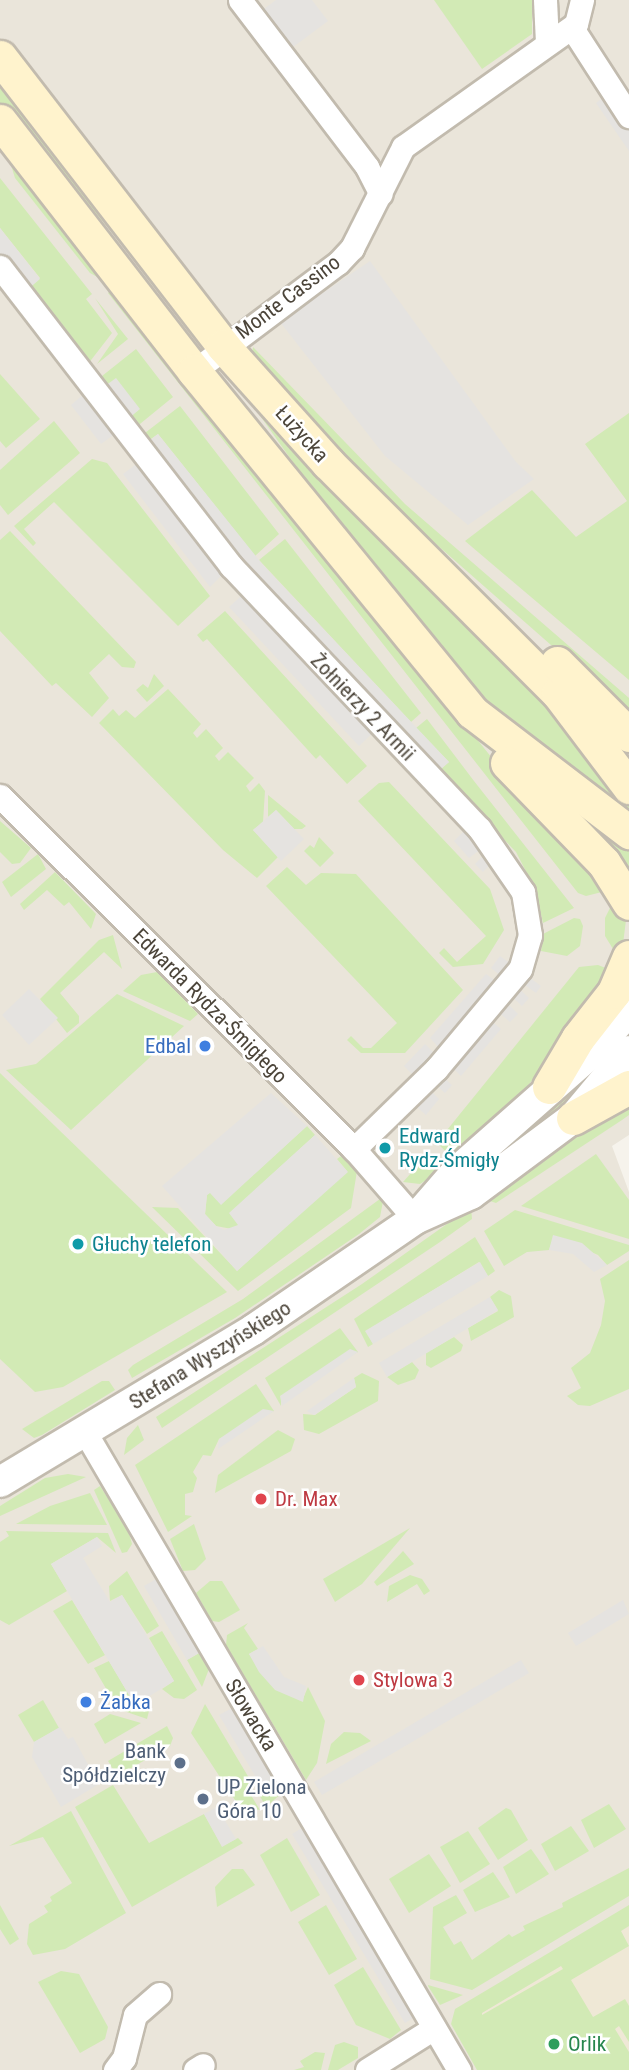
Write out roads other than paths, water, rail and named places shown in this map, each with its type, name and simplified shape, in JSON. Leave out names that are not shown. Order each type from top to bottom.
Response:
[{"type":"main road","name":"Łużycka","points":[[0,57],[223,346],[328,463],[494,626],[584,722],[629,787]]},
{"type":"main road","name":"Łużycka","points":[[0,121],[194,370],[472,712],[629,832]]},
{"type":"main road","points":[[494,626],[547,654],[629,735]]},
{"type":"main road","points":[[472,712],[512,769],[604,863],[629,903]]},
{"type":"main road","points":[[549,1087],[578,1038],[614,992],[629,957]]},
{"type":"main road","points":[[573,1118],[629,1087]]},
{"type":"street","points":[[240,0],[367,166],[381,194]]},
{"type":"street","points":[[545,0],[547,43]]},
{"type":"street","points":[[582,0],[574,26],[629,116]]},
{"type":"street","name":"Monte Cassino","points":[[194,370],[338,263],[352,248],[403,148],[574,26]]},
{"type":"street","name":"Żołnierzy 2 Armii","points":[[0,267],[231,566],[479,828],[523,892],[530,935],[521,968],[445,1059],[354,1149]]},
{"type":"street","name":"Edwarda Rydza-Śmigłego","points":[[0,796],[354,1149],[415,1219]]},
{"type":"street","name":"Stefana Wyszyńskiego","points":[[415,1219],[455,1173],[549,1087],[591,1053],[629,1011]]},
{"type":"street","name":"Stefana Wyszyńskiego","points":[[0,1482],[253,1330],[415,1219],[471,1194],[573,1118],[629,1051]]},
{"type":"street","name":"Słowacka","points":[[85,1432],[459,2070]]},
{"type":"street","points":[[115,2070],[124,2058],[135,2015],[159,1994]]},
{"type":"street","points":[[367,2070],[434,2028]]},
{"type":"place","name":"Edbal","points":[[205,1046]]},
{"type":"place","name":"Edward Rydz-Śmigły","points":[[385,1148]]},
{"type":"place","name":"Głuchy telefon","points":[[78,1244]]},
{"type":"place","name":"Dr. Max","points":[[261,1499]]},
{"type":"place","name":"Stylowa 3","points":[[359,1680]]},
{"type":"place","name":"Żabka","points":[[86,1702]]},
{"type":"place","name":"Bank Spółdzielczy","points":[[180,1763]]},
{"type":"place","name":"UP Zielona Góra 10","points":[[203,1799]]},
{"type":"place","name":"Orlik","points":[[554,2044]]}]
